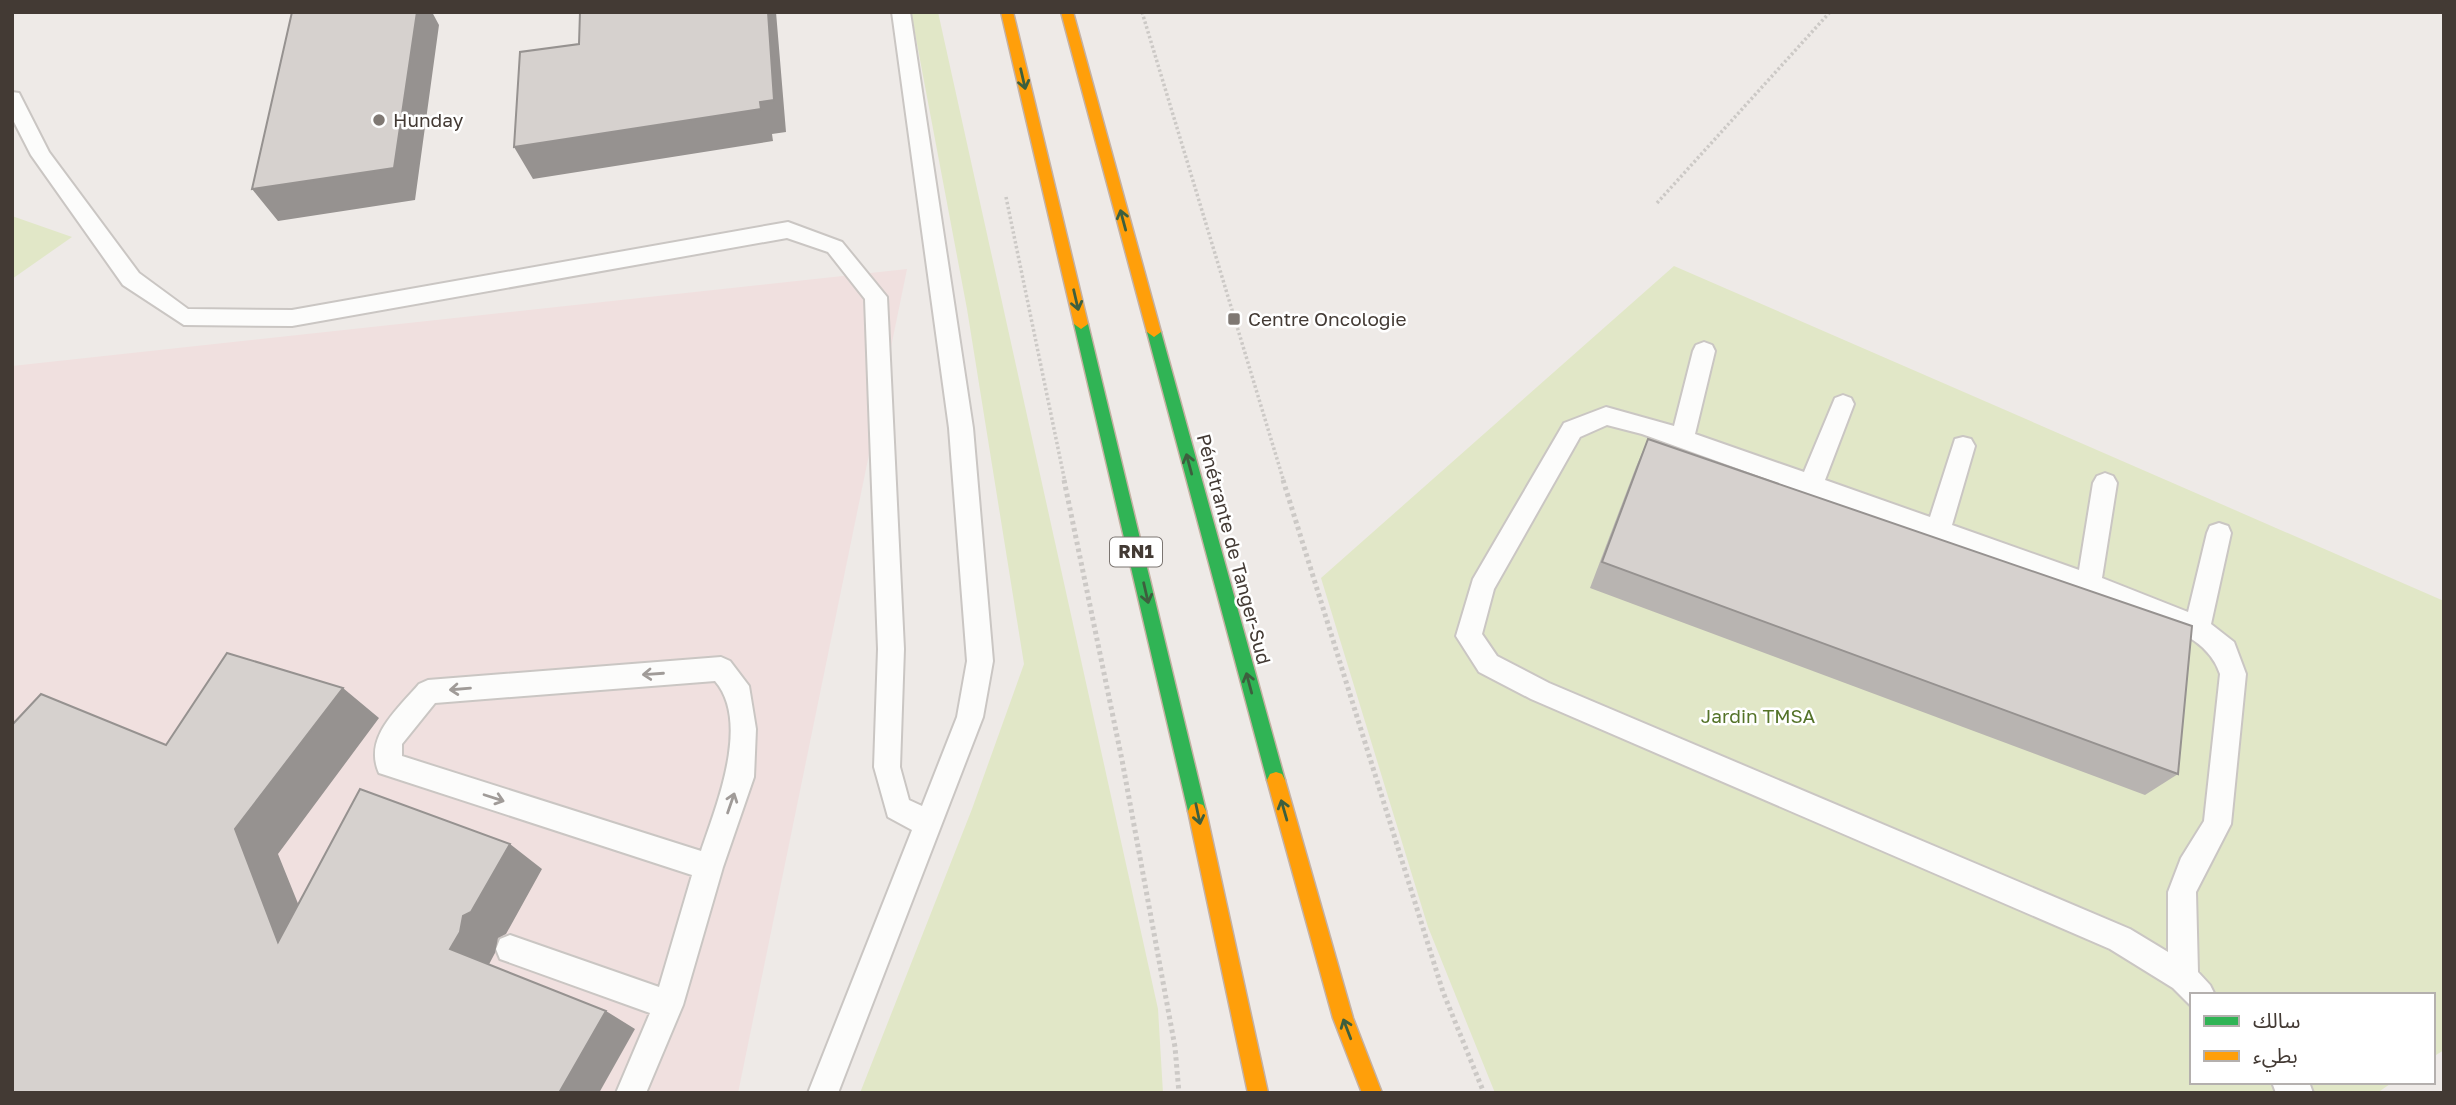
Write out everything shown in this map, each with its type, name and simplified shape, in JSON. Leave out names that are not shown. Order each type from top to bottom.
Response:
[{"type":"highway","name":"RN1","points":[[1007,12],[1192,788],[1258,1093]]},
{"type":"highway","name":"Pénétrante de Tanger-Sud","points":[[1067,12],[1267,749],[1343,1018],[1371,1093]]},
{"type":"lane","points":[[823,1093],[970,717],[980,661],[961,428],[901,12]]},
{"type":"lane","points":[[12,98],[41,155],[131,279],[184,317],[292,318],[788,230],[835,247],[876,298],[891,649],[887,767],[898,808],[927,823]]},
{"type":"lane","points":[[1682,439],[1704,352]]},
{"type":"lane","points":[[1811,485],[1843,404]]},
{"type":"lane","points":[[1606,416],[1682,439],[2089,584],[2197,628],[2225,650],[2233,674],[2217,824],[2191,868],[2182,892],[2192,986],[2120,939],[1540,691],[1488,663],[1469,636],[1482,587],[1572,430],[1606,416]]},
{"type":"lane","points":[[1938,530],[1963,446]]},
{"type":"lane","points":[[2089,584],[2105,483]]},
{"type":"lane","points":[[2197,628],[2219,533]]},
{"type":"lane","points":[[631,1093],[668,1005],[709,867],[740,777],[743,729],[736,685],[721,669],[428,692],[389,740],[389,764],[709,867]]},
{"type":"lane","points":[[510,949],[668,1005]]},
{"type":"path","points":[[1142,12],[1337,658],[1443,992],[1484,1093]]},
{"type":"path","points":[[1657,203],[1830,12]]},
{"type":"path","points":[[1005,190],[1122,760],[1175,1047],[1179,1093]]},
{"type":"shaded area","points":[[907,269],[738,1093],[12,1093],[12,366]]},
{"type":"green space","points":[[911,12],[938,12],[1158,1009],[1163,1093],[860,1093],[972,809],[1024,664],[967,309]]},
{"type":"green space","points":[[12,216],[72,237],[12,279]]},
{"type":"green space","name":"Jardin TMSA","points":[[1674,266],[2444,601],[2444,1050],[2435,1056],[2435,993],[2190,993],[2190,1084],[2390,1084],[2377,1093],[1495,1093],[1428,927],[1321,578]]},
{"type":"building","points":[[292,12],[417,12],[394,168],[252,189]]},
{"type":"building","points":[[580,12],[768,12],[774,100],[760,102],[761,109],[514,147],[520,52],[579,44]]},
{"type":"building","points":[[1648,439],[2192,626],[2178,774],[1602,562]]},
{"type":"building","points":[[227,653],[343,688],[235,829],[278,942],[360,789],[510,844],[471,912],[463,916],[460,932],[450,949],[606,1011],[559,1093],[12,1093],[12,725],[41,694],[166,745]]},
{"type":"traffic: fast","points":[[1081,324],[1197,811]]},
{"type":"traffic: fast","points":[[1154,332],[1276,780]]},
{"type":"traffic: slow","points":[[1007,12],[1081,324]]},
{"type":"traffic: slow","points":[[1067,12],[1154,332]]},
{"type":"traffic: slow","points":[[1276,780],[1343,1018],[1372,1093]]},
{"type":"traffic: slow","points":[[1197,811],[1258,1093]]},
{"type":"place","name":"Hunday","points":[[379,120]]},
{"type":"place","name":"Centre Oncologie","points":[[1234,319]]}]
